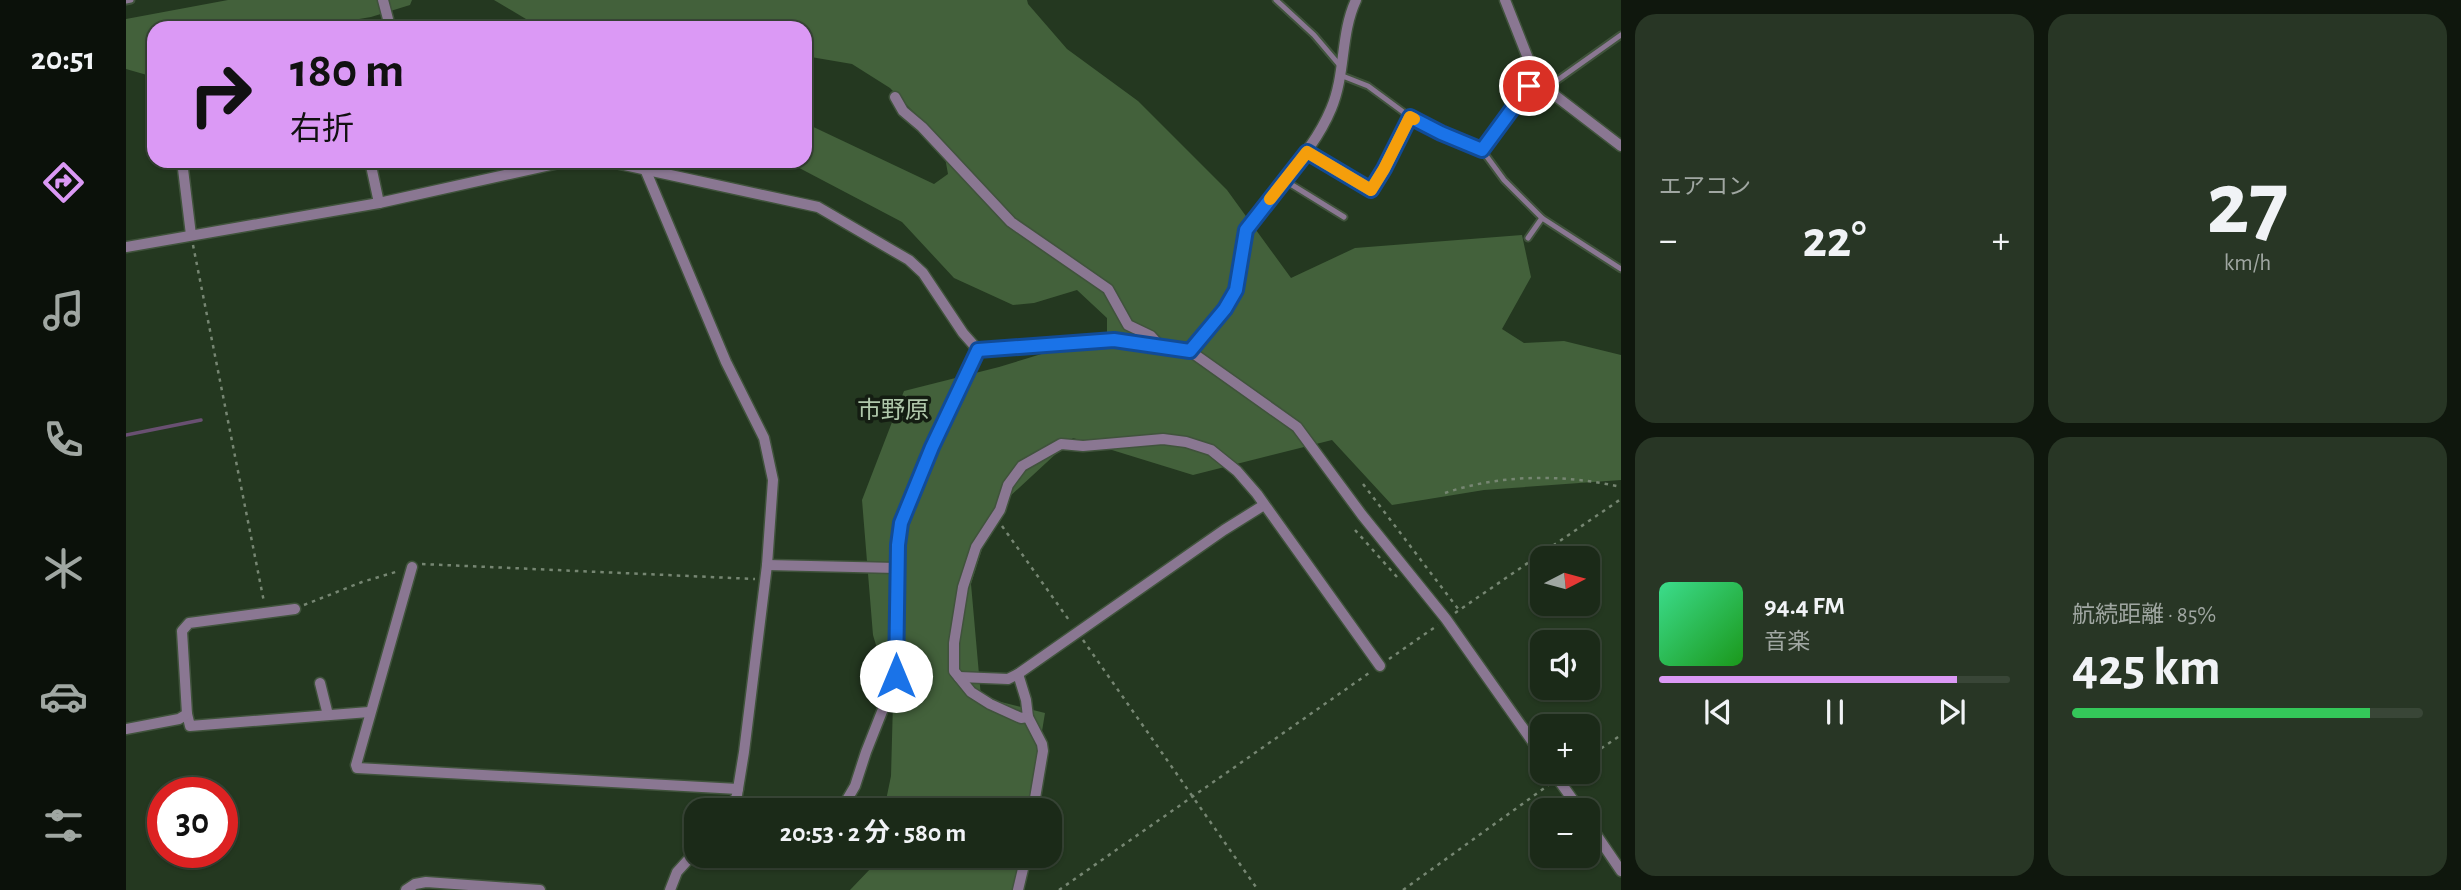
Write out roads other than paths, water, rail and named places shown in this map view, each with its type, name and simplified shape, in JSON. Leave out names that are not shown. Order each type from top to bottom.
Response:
[{"type":"street","points":[[383,0],[388,21]]},
{"type":"street","points":[[1190,351],[1225,309],[1236,290],[1246,230],[1320,133],[1332,107],[1341,72],[1349,16],[1356,0]]},
{"type":"street","points":[[1505,0],[1537,78],[1548,90],[1621,146]]},
{"type":"street","points":[[895,97],[902,111],[922,127],[1011,222],[1108,289],[1128,325],[1151,336],[1160,346]]},
{"type":"street","points":[[372,168],[379,203]]},
{"type":"street","points":[[126,247],[379,203],[536,168]]},
{"type":"street","points":[[640,168],[818,206],[909,260],[923,273],[963,333],[978,350]]},
{"type":"street","points":[[183,169],[191,234]]},
{"type":"street","points":[[645,169],[726,362],[764,438],[774,480],[767,565],[735,798]]},
{"type":"street","points":[[978,350],[1114,340],[1190,351],[1297,426],[1362,515],[1446,619],[1530,738]]},
{"type":"street","points":[[848,798],[855,786],[896,676],[897,568],[901,523],[932,447],[978,350]]},
{"type":"street","points":[[1028,717],[1021,718],[971,692],[954,671],[954,643],[963,587],[976,547],[1000,510],[1008,485],[1022,467],[1061,444],[1083,446],[1163,439],[1186,442],[1211,450],[1237,471],[1264,505],[1380,666]]},
{"type":"street","points":[[959,677],[1008,679],[1018,674],[1264,505]]},
{"type":"street","points":[[767,565],[897,568]]},
{"type":"street","points":[[412,567],[356,765],[362,769],[738,789]]},
{"type":"street","points":[[295,609],[189,624],[182,631],[190,726],[369,712]]},
{"type":"street","points":[[1018,674],[1028,717],[1043,751],[1035,798]]},
{"type":"street","points":[[320,683],[328,716]]},
{"type":"street","points":[[126,729],[178,719],[187,714]]},
{"type":"street","points":[[1600,840],[1621,871]]},
{"type":"street","points":[[670,890],[677,872],[684,864]]},
{"type":"street","points":[[1017,890],[1023,868]]},
{"type":"street","points":[[406,890],[415,884],[426,882],[540,890]]},
{"type":"lane","points":[[126,1],[131,0]]},
{"type":"lane","points":[[1276,0],[1314,35],[1341,72],[1367,86],[1410,117],[1482,150],[1504,180],[1542,218],[1621,269]]},
{"type":"lane","points":[[1548,90],[1552,84],[1621,35]]},
{"type":"lane","points":[[1482,150],[1537,78]]},
{"type":"lane","points":[[1307,152],[1371,190],[1410,117]]},
{"type":"lane","points":[[1284,180],[1344,217]]},
{"type":"lane","points":[[1528,238],[1542,218]]},
{"type":"waterway","points":[[126,435],[201,420]]},
{"type":"district","name":"市野原","points":[[893,411]]}]
